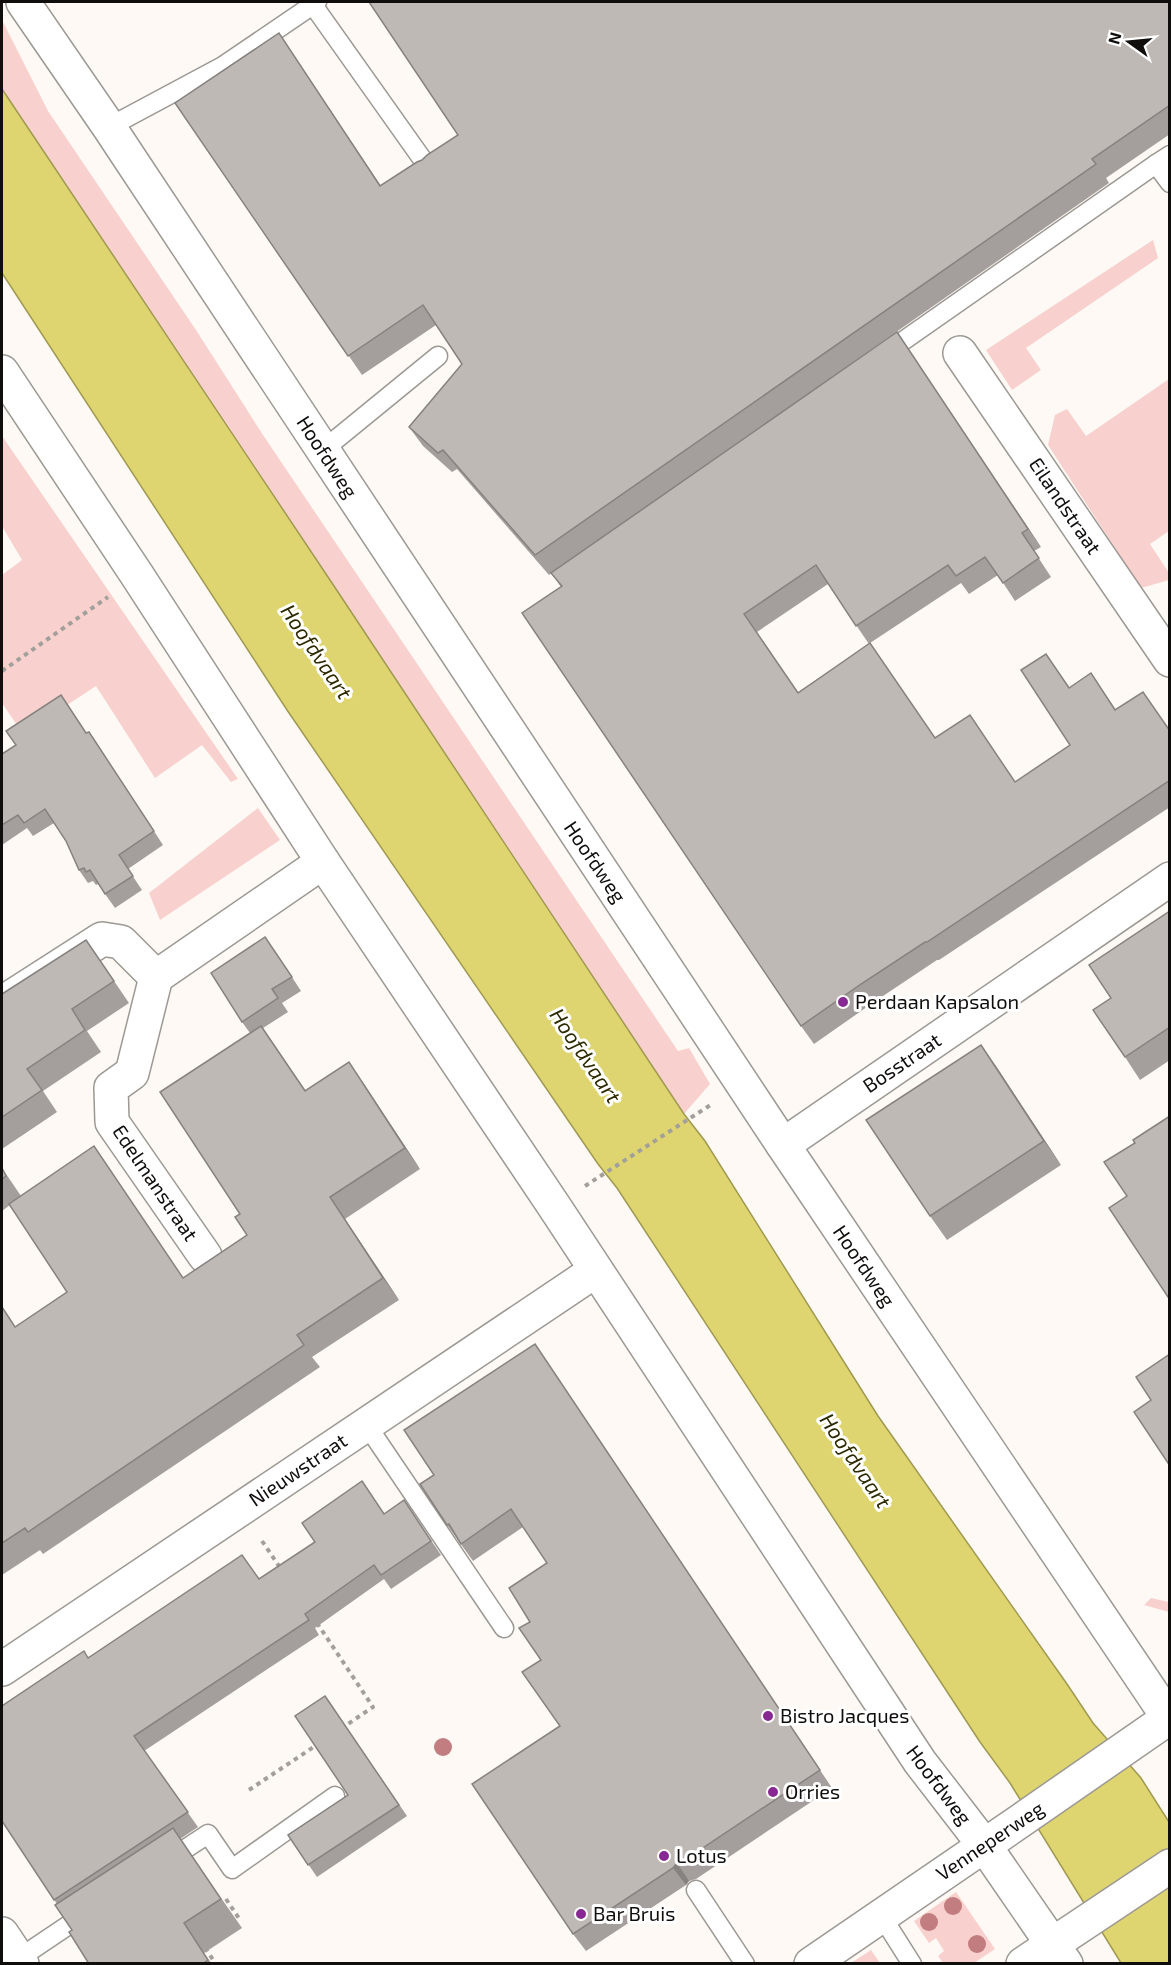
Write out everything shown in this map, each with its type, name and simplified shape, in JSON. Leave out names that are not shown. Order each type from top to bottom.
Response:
[{"type":"street","name":"Hoofdweg","points":[[23,2],[109,127],[783,1145],[1169,1719]]},
{"type":"street","name":"Eilandstraat","points":[[960,353],[1170,660]]},
{"type":"street","name":"Hoofdweg","points":[[2,372],[323,862],[554,1206],[920,1762],[984,1845],[1059,1954]]},
{"type":"street","points":[[2,1003],[102,939],[121,942],[156,977],[323,862]]},
{"type":"street","name":"Bosstraat","points":[[783,1145],[1170,879]]},
{"type":"street","name":"Edelmanstraat","points":[[156,977],[132,1073],[111,1088],[112,1122],[205,1256]]},
{"type":"street","name":"Nieuwstraat","points":[[2,1669],[595,1271]]},
{"type":"street","name":"Venneperweg","points":[[811,1964],[1169,1719]]},
{"type":"street","points":[[1023,1964],[1059,1954],[1084,1923],[1170,1866]]},
{"type":"lane","points":[[109,127],[223,66],[315,3],[430,170]]},
{"type":"lane","points":[[871,363],[1163,159],[1170,183]]},
{"type":"lane","points":[[323,450],[438,356]]},
{"type":"lane","points":[[366,1424],[504,1628]]},
{"type":"lane","points":[[152,1871],[208,1834],[232,1869],[335,1796]]},
{"type":"lane","points":[[696,1890],[745,1964]]},
{"type":"lane","points":[[14,1952],[103,1903]]},
{"type":"lane","points":[[881,1916],[912,1964]]},
{"type":"path","points":[[2,670],[118,591],[137,575]]},
{"type":"path","points":[[584,1187],[710,1105]]},
{"type":"path","points":[[258,1536],[284,1574]]},
{"type":"path","points":[[316,1622],[373,1707],[335,1733]]},
{"type":"path","points":[[249,1790],[326,1739]]},
{"type":"path","points":[[203,1945],[216,1964]]},
{"type":"shaded area","points":[[2,20],[48,111],[196,330],[263,435],[678,1051],[689,1048],[710,1084],[684,1114],[2,89]]},
{"type":"shaded area","points":[[1153,240],[1158,258],[1026,348],[1041,370],[1012,390],[986,350]]},
{"type":"shaded area","points":[[1169,379],[1169,531],[1150,544],[1169,573],[1169,580],[1141,588],[1048,445],[1055,415],[1067,409],[1086,436]]},
{"type":"shaded area","points":[[2,436],[238,779],[231,782],[202,745],[155,778],[96,686],[23,734],[2,703],[2,575],[22,560],[2,526]]},
{"type":"shaded area","points":[[258,808],[280,840],[160,920],[149,893]]},
{"type":"shaded area","points":[[1151,1598],[1169,1602],[1169,1612],[1144,1605]]},
{"type":"shaded area","points":[[956,1892],[995,1949],[974,1963],[943,1963],[938,1956],[944,1951],[936,1938],[929,1943],[914,1921]]},
{"type":"shaded area","points":[[871,1950],[880,1963],[851,1963]]},
{"type":"water","name":"Hoofdvaart","points":[[2,89],[684,1114],[705,1141],[878,1416],[1093,1723],[1141,1778],[1169,1822],[1169,1963],[1121,1963],[1010,1783],[980,1742],[617,1188],[598,1164],[287,710],[2,273]]},
{"type":"building","points":[[369,2],[1170,2],[1170,105],[1092,159],[1096,164],[535,555],[443,450],[438,453],[409,427],[462,364],[423,305],[348,356],[175,103],[279,33],[380,186],[458,135]]},
{"type":"building","points":[[897,332],[1028,529],[1022,533],[1039,558],[1003,583],[985,557],[956,576],[948,565],[856,626],[816,565],[744,614],[798,693],[870,643],[935,738],[970,715],[1015,782],[1070,745],[1021,670],[1046,654],[1069,688],[1091,673],[1115,710],[1143,692],[1170,731],[1170,780],[801,1026],[522,613],[562,586],[551,573]]},
{"type":"building","points":[[61,695],[86,733],[89,732],[154,831],[119,855],[133,876],[105,894],[90,870],[86,872],[84,868],[79,870],[66,841],[45,809],[24,823],[18,815],[2,825],[2,754],[16,745],[6,731]]},
{"type":"building","points":[[1170,911],[1170,1027],[1125,1057],[1093,1010],[1111,998],[1089,965]]},
{"type":"building","points":[[265,937],[292,977],[272,989],[278,998],[242,1022],[211,973]]},
{"type":"building","points":[[86,940],[114,981],[72,1009],[85,1030],[27,1069],[42,1090],[2,1117],[2,994]]},
{"type":"building","points":[[261,1026],[305,1091],[349,1062],[405,1148],[330,1197],[383,1278],[297,1335],[304,1345],[28,1532],[25,1528],[2,1543],[2,1307],[15,1327],[67,1292],[9,1204],[94,1146],[183,1278],[247,1235],[235,1217],[240,1214],[160,1092]]},
{"type":"building","points":[[981,1045],[1044,1141],[930,1216],[866,1120]]},
{"type":"building","points":[[1170,1116],[1170,1300],[1109,1208],[1127,1196],[1104,1162],[1135,1143],[1133,1140]]},
{"type":"building","points":[[535,1344],[820,1770],[573,1934],[472,1784],[560,1726],[522,1672],[541,1660],[519,1628],[530,1622],[509,1588],[547,1563],[511,1509],[461,1544],[420,1484],[434,1475],[404,1430]]},
{"type":"building","points":[[1170,1354],[1170,1462],[1168,1463],[1134,1412],[1151,1400],[1136,1377]]},
{"type":"building","points":[[362,1481],[384,1514],[404,1500],[431,1541],[381,1575],[374,1565],[305,1614],[309,1620],[134,1736],[188,1812],[54,1900],[2,1821],[2,1706],[84,1651],[88,1658],[242,1555],[259,1579],[315,1542],[302,1523]]},
{"type":"building","points":[[325,1696],[399,1805],[308,1865],[288,1835],[348,1795],[295,1716]]},
{"type":"building","points":[[173,1828],[221,1899],[184,1923],[208,1960],[202,1964],[89,1964],[69,1932],[72,1930],[55,1905]]},
{"type":"place","name":"Perdaan Kapsalon","points":[[843,1002]]},
{"type":"place","name":"Bistro Jacques","points":[[768,1716]]},
{"type":"place","name":"Orries","points":[[773,1792]]},
{"type":"place","name":"Lotus","points":[[664,1856]]},
{"type":"place","name":"Bar Bruis","points":[[581,1914]]}]
